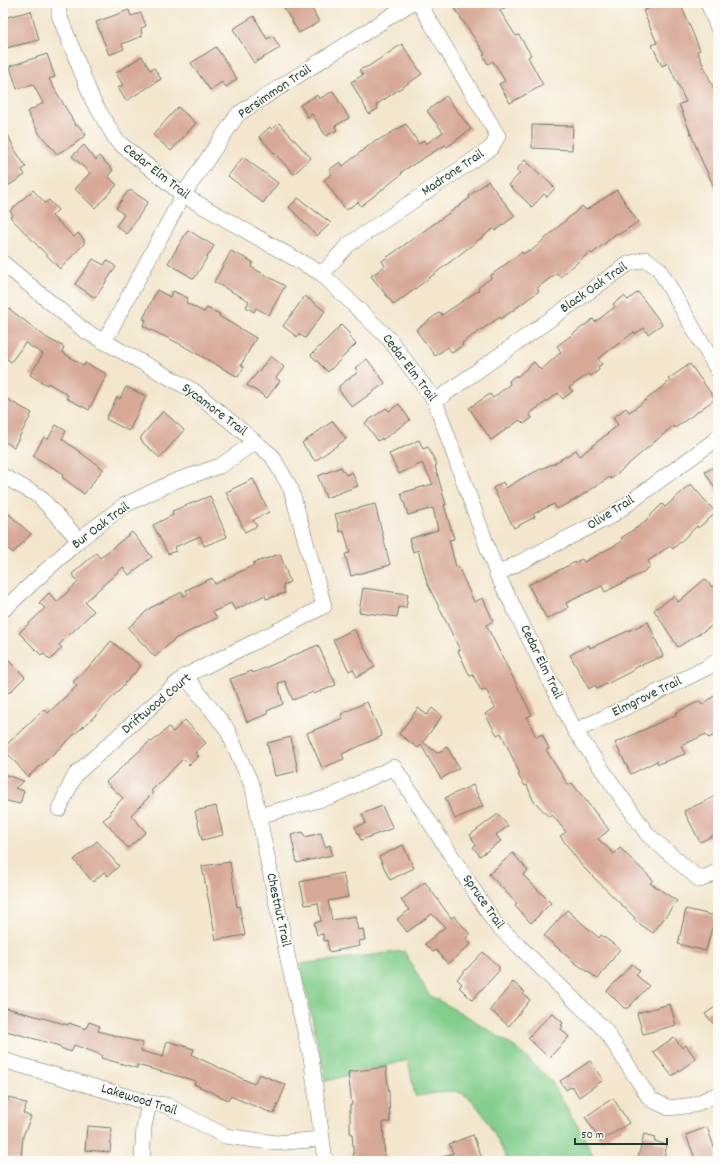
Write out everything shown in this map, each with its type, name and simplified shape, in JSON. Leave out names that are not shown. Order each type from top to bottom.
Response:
[{"type":"street","name":"Cedar Elm Trail","points":[[59,3],[59,15],[92,101],[117,141],[183,195],[322,274],[390,340],[435,401],[497,574],[575,731],[648,836],[700,880],[718,871]]},
{"type":"street","name":"Persimmon Trail","points":[[104,342],[183,195],[238,114],[411,3]]},
{"type":"street","name":"Madrone Trail","points":[[322,274],[348,244],[491,148],[498,136],[419,3]]},
{"type":"street","points":[[708,3],[718,28]]},
{"type":"street","name":"Black Oak Trail","points":[[435,401],[628,264],[646,259],[659,269],[718,371]]},
{"type":"street","name":"Sycamore Trail","points":[[3,263],[85,332],[194,391],[272,456],[291,489],[324,606]]},
{"type":"street","name":"Olive Trail","points":[[497,574],[611,516],[718,438]]},
{"type":"street","name":"Bur Oak Trail","points":[[3,610],[79,540],[123,506],[175,481],[220,466],[255,442]]},
{"type":"street","points":[[3,476],[38,496],[79,540]]},
{"type":"street","name":"Driftwood Court","points":[[59,810],[75,775],[186,676],[324,606]]},
{"type":"street","name":"Elmgrove Trail","points":[[575,731],[655,694],[708,667],[718,660]]},
{"type":"street","name":"Chestnut Trail","points":[[186,676],[227,729],[253,788],[311,1057],[325,1161]]},
{"type":"street","name":"Spruce Trail","points":[[258,816],[330,797],[394,767],[495,923],[606,1030],[650,1099],[669,1108],[694,1104],[718,1094]]},
{"type":"street","name":"Lakewood Trail","points":[[3,1060],[149,1103],[166,1105],[226,1136],[276,1143],[321,1139]]},
{"type":"street","points":[[142,1161],[144,1127],[149,1103]]},
{"type":"green space","points":[[404,951],[429,995],[475,1021],[516,1048],[550,1079],[584,1137],[596,1161],[508,1161],[486,1118],[470,1099],[461,1093],[452,1091],[415,1096],[408,1060],[326,1081],[300,964]]},
{"type":"building","points":[[281,3],[309,3],[319,22],[299,33]]},
{"type":"building","points":[[451,3],[512,3],[500,11],[516,36],[519,35],[531,55],[528,57],[543,85],[510,103],[499,84],[505,81],[493,61],[488,64],[483,55],[485,54]]},
{"type":"building","points":[[661,3],[680,3],[700,50],[697,51],[718,98],[718,195],[701,159],[679,104],[686,102],[668,63],[662,66],[652,45],[657,43],[643,11]]},
{"type":"building","points":[[129,10],[131,16],[141,13],[146,26],[141,28],[142,36],[122,44],[124,49],[109,55],[96,22]]},
{"type":"building","points":[[31,11],[39,40],[6,48],[5,43],[3,43],[3,18]]},
{"type":"building","points":[[254,16],[267,39],[273,36],[280,48],[254,63],[233,29]]},
{"type":"building","points":[[402,44],[422,74],[376,105],[378,109],[369,114],[351,82],[363,75],[359,70],[369,66]]},
{"type":"building","points":[[216,47],[237,79],[226,87],[222,82],[210,90],[191,63]]},
{"type":"building","points":[[47,54],[55,77],[49,79],[76,126],[78,125],[86,135],[73,145],[57,154],[39,133],[27,112],[43,103],[33,84],[17,89],[10,66]]},
{"type":"building","points":[[142,56],[150,70],[154,68],[161,79],[126,101],[118,88],[123,85],[116,73]]},
{"type":"building","points":[[333,91],[349,118],[335,126],[337,130],[326,136],[312,114],[308,117],[300,105],[317,95],[319,99]]},
{"type":"building","points":[[446,96],[471,129],[447,147],[445,145],[401,172],[402,174],[361,206],[358,202],[346,210],[324,180],[332,174],[329,170],[340,162],[343,166],[376,140],[377,141],[406,124],[419,144],[424,140],[426,144],[443,132],[427,111]]},
{"type":"building","points":[[178,107],[196,123],[171,151],[153,135]]},
{"type":"building","points":[[279,123],[311,158],[294,174],[259,137],[270,127],[272,130]]},
{"type":"building","points":[[3,124],[15,150],[26,167],[22,170],[25,175],[3,189]]},
{"type":"building","points":[[532,125],[573,126],[572,150],[532,148]]},
{"type":"building","points":[[84,145],[96,160],[99,156],[113,170],[108,176],[117,185],[95,208],[75,189],[90,173],[72,156]]},
{"type":"building","points":[[243,157],[278,183],[263,203],[228,176]]},
{"type":"building","points":[[525,160],[555,188],[547,197],[544,194],[532,207],[509,185],[520,173],[516,170]]},
{"type":"building","points":[[488,181],[515,216],[495,231],[493,229],[394,305],[371,276],[385,266],[382,261],[470,198],[469,196]]},
{"type":"building","points":[[33,190],[45,203],[49,200],[58,210],[52,216],[74,237],[78,233],[84,240],[84,244],[60,269],[10,217],[13,215],[10,211]]},
{"type":"building","points":[[617,190],[638,222],[618,235],[617,233],[592,254],[590,252],[560,277],[557,273],[537,288],[539,291],[501,319],[500,317],[462,343],[463,345],[452,353],[448,347],[435,356],[416,330],[440,312],[442,315],[479,290],[478,288],[491,278],[490,276],[522,252],[523,254],[529,250],[530,252],[582,206],[586,210]]},
{"type":"building","points":[[128,191],[132,191],[148,202],[127,234],[116,226],[124,215],[116,208]]},
{"type":"building","points":[[298,198],[331,223],[317,236],[289,207]]},
{"type":"building","points":[[188,230],[214,246],[194,279],[168,263]]},
{"type":"building","points":[[231,251],[253,262],[251,267],[285,286],[269,315],[256,308],[254,312],[246,307],[249,301],[214,282]]},
{"type":"building","points":[[93,259],[104,265],[107,260],[116,267],[95,298],[75,284]]},
{"type":"building","points":[[157,290],[170,297],[173,291],[188,298],[186,303],[204,312],[207,308],[220,314],[219,316],[256,338],[241,365],[244,367],[238,377],[178,343],[143,326],[146,320],[143,319]]},
{"type":"building","points":[[638,292],[662,324],[648,334],[644,328],[635,334],[634,332],[598,359],[602,364],[598,367],[599,370],[591,376],[588,374],[569,388],[573,391],[563,399],[558,393],[529,414],[532,418],[524,424],[520,420],[491,440],[469,408],[490,394],[493,398],[510,384],[509,381],[516,375],[517,377],[534,362],[541,370],[561,352],[557,346],[593,319],[595,322],[615,307],[613,304],[624,296],[628,300]]},
{"type":"building","points":[[305,296],[325,311],[305,338],[299,334],[297,337],[283,326]]},
{"type":"building","points":[[3,304],[47,338],[64,347],[62,352],[84,366],[85,363],[107,374],[89,410],[66,398],[68,395],[48,383],[47,385],[30,375],[43,354],[25,343],[11,362],[3,356]]},
{"type":"building","points":[[341,325],[351,335],[349,337],[356,344],[328,372],[311,355]]},
{"type":"building","points":[[271,356],[284,367],[276,378],[280,381],[267,398],[247,385]]},
{"type":"building","points":[[367,359],[385,383],[352,407],[339,390],[339,386],[358,372],[355,368]]},
{"type":"building","points":[[690,364],[715,399],[675,428],[673,426],[611,479],[610,477],[573,501],[557,509],[554,504],[533,514],[535,517],[514,528],[493,488],[503,482],[506,488],[524,477],[552,465],[576,450],[580,456],[618,425],[613,418],[626,408],[629,412],[634,409],[670,381],[668,379]]},
{"type":"building","points":[[126,387],[146,396],[129,431],[106,419],[117,397],[120,399]]},
{"type":"building","points":[[3,397],[32,413],[14,447],[3,441]]},
{"type":"building","points":[[399,404],[410,420],[382,440],[382,438],[378,441],[365,423],[386,408],[389,411]]},
{"type":"building","points":[[163,411],[184,430],[160,458],[141,441],[141,437]]},
{"type":"building","points":[[333,421],[346,439],[315,461],[302,443]]},
{"type":"building","points":[[56,425],[66,431],[62,439],[103,469],[84,494],[62,477],[64,474],[33,456],[44,437],[48,439]]},
{"type":"building","points":[[419,440],[423,449],[428,447],[437,465],[435,466],[454,539],[449,540],[456,567],[458,566],[474,602],[483,598],[493,621],[486,625],[532,715],[527,717],[536,737],[542,734],[549,749],[546,750],[568,785],[572,783],[609,830],[598,839],[614,854],[620,848],[653,880],[650,883],[677,901],[653,933],[634,920],[635,918],[582,866],[560,836],[566,832],[552,815],[549,817],[533,800],[527,785],[525,786],[518,775],[520,774],[501,733],[497,735],[485,714],[495,708],[486,689],[481,691],[473,675],[470,676],[458,651],[460,650],[427,583],[418,550],[413,552],[409,539],[438,530],[433,508],[408,515],[401,493],[433,484],[422,463],[399,474],[389,454]]},
{"type":"building","points":[[718,465],[718,493],[705,472]]},
{"type":"building","points":[[341,467],[346,475],[352,472],[358,486],[326,498],[318,476]]},
{"type":"building","points":[[253,479],[269,512],[253,520],[257,526],[245,532],[226,492]]},
{"type":"building","points":[[691,484],[716,513],[698,528],[697,526],[673,549],[670,546],[648,561],[651,566],[642,573],[605,592],[602,586],[566,603],[568,608],[547,619],[528,585],[582,559],[584,562],[623,541],[621,538],[641,525],[662,504],[665,507]]},
{"type":"building","points":[[210,496],[227,537],[204,546],[200,536],[175,547],[176,551],[168,554],[153,525],[173,515],[172,511]]},
{"type":"building","points":[[375,504],[390,565],[351,576],[345,554],[350,553],[344,531],[340,532],[335,514]]},
{"type":"building","points":[[3,509],[31,534],[13,553],[3,544]]},
{"type":"building","points":[[132,532],[152,557],[129,575],[123,567],[85,602],[94,611],[59,645],[62,648],[50,660],[43,653],[41,655],[19,633],[45,608],[39,603],[49,593],[57,602],[78,582],[72,574],[96,553],[100,558]]},
{"type":"building","points":[[280,554],[290,582],[283,585],[285,593],[266,599],[265,595],[235,610],[231,603],[213,612],[217,618],[176,638],[155,657],[128,628],[150,608],[182,592],[184,596],[188,594],[186,590],[212,578],[215,584],[254,565],[253,563]]},
{"type":"building","points":[[705,579],[712,587],[718,581],[718,622],[678,647],[654,610],[674,596],[678,602]]},
{"type":"building","points":[[363,588],[408,594],[406,608],[399,607],[397,617],[359,612]]},
{"type":"building","points":[[648,622],[663,656],[634,668],[634,670],[597,689],[595,685],[589,689],[570,655],[589,645],[590,648]]},
{"type":"building","points":[[354,629],[375,667],[357,677],[353,669],[349,671],[333,640]]},
{"type":"building","points":[[111,641],[141,666],[97,714],[28,777],[3,748],[44,709],[48,713],[77,686],[73,682],[93,663]]},
{"type":"building","points":[[318,645],[336,685],[314,694],[313,692],[293,700],[285,681],[278,683],[283,704],[267,711],[268,714],[247,722],[230,679],[252,671],[253,673]]},
{"type":"building","points":[[3,655],[25,677],[9,693],[3,687]]},
{"type":"building","points":[[718,693],[718,734],[708,738],[706,734],[681,746],[685,754],[658,764],[657,761],[631,774],[615,743],[676,715],[675,713],[700,701],[702,705]]},
{"type":"building","points":[[367,702],[382,736],[342,754],[344,759],[322,768],[307,733],[343,718],[341,714]]},
{"type":"building","points":[[418,708],[427,715],[432,708],[442,716],[423,742],[437,753],[447,747],[459,768],[441,779],[421,745],[418,748],[399,734]]},
{"type":"building","points":[[185,720],[206,743],[195,753],[199,756],[189,765],[183,759],[151,791],[153,793],[131,815],[146,832],[128,848],[103,820],[111,814],[110,811],[123,798],[106,782],[150,741],[152,742],[169,727],[173,732]]},
{"type":"building","points":[[291,737],[298,771],[275,776],[267,743]]},
{"type":"building","points":[[3,774],[24,781],[15,788],[24,791],[20,804],[3,800]]},
{"type":"building","points":[[473,785],[483,806],[455,819],[445,798]]},
{"type":"building","points":[[718,795],[718,833],[700,842],[684,811]]},
{"type":"building","points":[[216,806],[223,835],[202,840],[195,811]]},
{"type":"building","points":[[382,806],[393,828],[361,840],[355,827],[366,823],[362,814]]},
{"type":"building","points":[[498,814],[508,826],[496,835],[501,841],[480,856],[473,847],[476,845],[470,835]]},
{"type":"building","points":[[303,832],[305,837],[321,833],[325,847],[330,845],[332,855],[297,863],[291,835]]},
{"type":"building","points":[[97,841],[119,866],[108,876],[104,872],[93,882],[74,860]]},
{"type":"building","points":[[403,845],[414,868],[390,880],[379,857]]},
{"type":"building","points":[[513,853],[528,871],[523,875],[551,903],[531,923],[515,906],[517,904],[489,874]]},
{"type":"building","points":[[230,862],[237,907],[239,906],[245,935],[216,940],[202,866]]},
{"type":"building","points":[[343,873],[348,897],[328,901],[332,920],[355,916],[358,930],[363,929],[365,940],[359,941],[360,946],[329,952],[327,940],[324,941],[323,934],[317,935],[314,923],[321,921],[318,903],[305,905],[300,882]]},
{"type":"building","points":[[425,882],[451,918],[454,916],[470,934],[466,938],[471,944],[448,964],[436,950],[433,952],[425,944],[445,927],[432,914],[407,932],[397,919],[409,910],[401,900]]},
{"type":"building","points":[[686,909],[715,916],[706,951],[678,944]]},
{"type":"building","points":[[567,910],[599,938],[601,935],[620,949],[598,979],[574,962],[544,936]]},
{"type":"building","points":[[483,952],[499,967],[499,971],[472,1000],[459,987],[462,984],[457,979]]},
{"type":"building","points":[[632,964],[640,971],[636,975],[649,986],[628,1008],[624,1008],[607,991]]},
{"type":"building","points":[[513,982],[525,992],[523,994],[530,1000],[509,1026],[490,1010]]},
{"type":"building","points":[[670,1004],[676,1025],[643,1034],[637,1013]]},
{"type":"building","points":[[718,1005],[718,1029],[705,1014]]},
{"type":"building","points":[[3,1007],[68,1025],[69,1023],[86,1029],[89,1022],[100,1026],[98,1031],[143,1043],[141,1051],[163,1057],[167,1041],[194,1049],[192,1055],[254,1084],[259,1074],[286,1085],[274,1114],[230,1096],[228,1100],[194,1084],[196,1081],[137,1065],[137,1068],[101,1058],[102,1055],[74,1045],[71,1052],[60,1048],[60,1046],[3,1030]]},
{"type":"building","points":[[552,1013],[563,1023],[561,1025],[563,1026],[561,1029],[569,1037],[549,1058],[528,1038]]},
{"type":"building","points":[[674,1037],[682,1048],[686,1045],[696,1059],[672,1076],[653,1052]]},
{"type":"building","points":[[590,1061],[603,1080],[579,1097],[572,1086],[566,1090],[560,1081]]},
{"type":"building","points":[[386,1067],[390,1122],[383,1122],[385,1161],[354,1161],[352,1133],[350,1133],[350,1105],[352,1105],[348,1072]]},
{"type":"building","points":[[9,1097],[27,1104],[23,1113],[31,1117],[23,1136],[21,1159],[3,1157],[3,1110]]},
{"type":"building","points":[[613,1098],[629,1123],[601,1141],[585,1117]]},
{"type":"building","points":[[87,1126],[112,1128],[110,1152],[85,1150]]},
{"type":"building","points":[[707,1127],[718,1158],[709,1161],[696,1161],[686,1135]]},
{"type":"building","points":[[644,1134],[656,1137],[654,1141],[667,1145],[663,1161],[637,1161]]},
{"type":"building","points":[[473,1135],[483,1161],[435,1161],[435,1159],[453,1153],[449,1144]]}]
